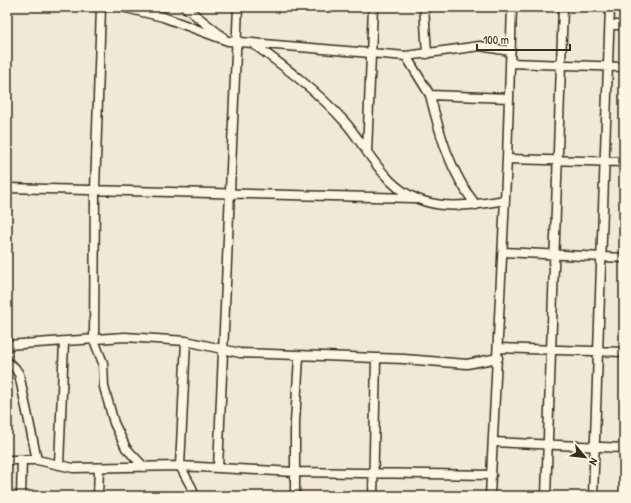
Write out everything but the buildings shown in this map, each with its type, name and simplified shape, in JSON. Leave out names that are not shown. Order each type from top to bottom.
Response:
[{"type":"street","points":[[101,7],[95,190],[94,340],[103,363],[104,387],[114,423],[126,448],[144,467]]},
{"type":"street","points":[[122,7],[163,17],[228,41],[406,56],[480,46],[510,52]]},
{"type":"street","points":[[185,7],[228,41]]},
{"type":"street","points":[[218,468],[238,7]]},
{"type":"street","points":[[367,152],[373,7]]},
{"type":"street","points":[[424,7],[427,54]]},
{"type":"street","points":[[490,496],[499,348],[512,7]]},
{"type":"street","points":[[546,496],[563,7]]},
{"type":"street","points":[[593,496],[606,161],[610,7]]},
{"type":"street","points":[[610,25],[624,25]]},
{"type":"street","points":[[251,42],[298,77],[326,102],[345,123],[384,175],[400,191],[413,198]]},
{"type":"street","points":[[406,56],[430,95],[440,138],[453,170],[466,193],[476,205]]},
{"type":"street","points":[[510,63],[560,66],[624,67]]},
{"type":"street","points":[[430,95],[509,98]]},
{"type":"street","points":[[507,159],[624,162]]},
{"type":"street","points":[[7,188],[413,198],[458,207],[505,200]]},
{"type":"street","points":[[503,252],[624,258]]},
{"type":"street","points":[[7,345],[125,337],[186,341],[240,354],[298,357],[376,358],[467,364],[498,358]]},
{"type":"street","points":[[186,341],[180,466],[192,488],[194,496]]},
{"type":"street","points":[[59,466],[64,342]]},
{"type":"street","points":[[499,348],[624,352]]},
{"type":"street","points":[[295,496],[298,357]]},
{"type":"street","points":[[373,496],[376,358]]},
{"type":"street","points":[[7,362],[15,368],[19,374],[38,460]]},
{"type":"street","points":[[494,442],[624,448]]},
{"type":"street","points":[[7,460],[38,460],[73,468],[180,466],[295,472],[492,475]]},
{"type":"street","points":[[21,496],[22,460]]},
{"type":"street","points":[[98,496],[99,468]]}]
